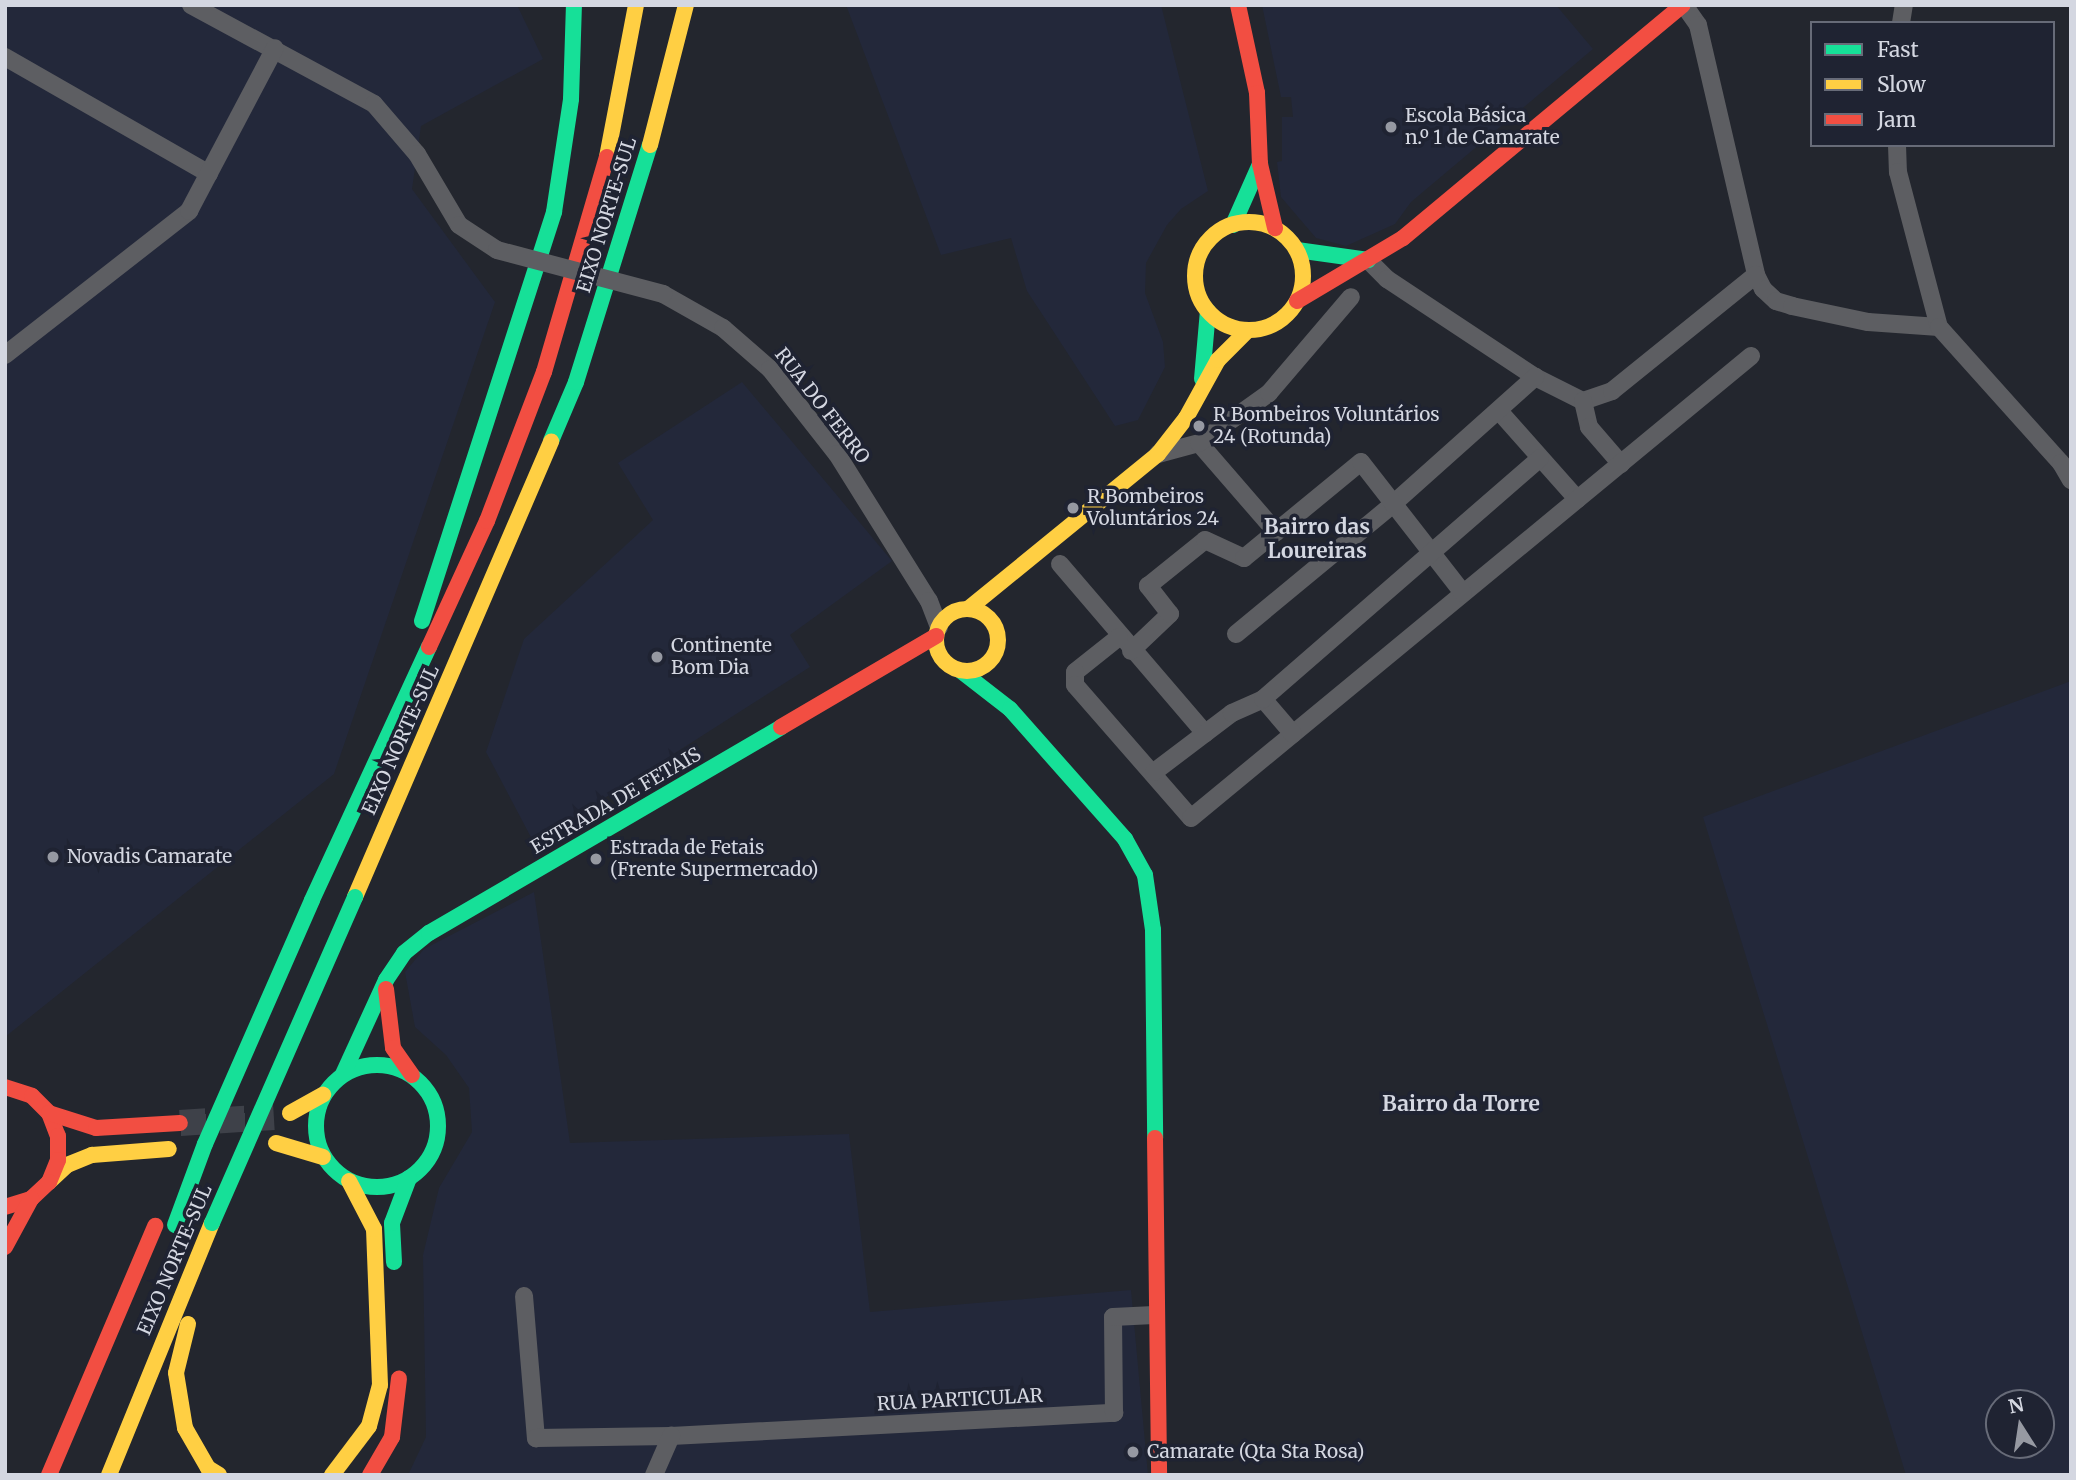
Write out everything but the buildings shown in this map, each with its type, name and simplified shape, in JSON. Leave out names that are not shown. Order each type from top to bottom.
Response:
[{"type":"main road","points":[[385,739],[554,212],[571,99],[574,5]]},
{"type":"main road","points":[[385,739],[487,522],[544,372],[605,168],[636,5]]},
{"type":"main road","name":"EIXO NORTE-SUL","points":[[109,1475],[212,1223],[576,382],[658,120],[686,5]]},
{"type":"main road","points":[[1238,5],[1257,93],[1259,164],[1275,228]]},
{"type":"main road","points":[[1297,301],[1303,284],[1297,250],[1275,228],[1262,223],[1233,225],[1217,233],[1197,261],[1199,296],[1208,311],[1233,328],[1248,330],[1277,323],[1297,301],[1403,238],[1683,5]]},
{"type":"main road","points":[[1233,225],[1259,164]]},
{"type":"main road","points":[[1297,250],[1368,260]]},
{"type":"main road","points":[[1202,384],[1208,311]]},
{"type":"main road","points":[[1159,1475],[1154,1315],[1153,930],[1145,875],[1125,839],[1010,709],[956,668],[937,648],[941,626],[1100,505],[1158,454],[1186,418],[1202,384],[1248,330]]},
{"type":"main road","points":[[1010,709],[997,651],[997,629],[1017,568]]},
{"type":"main road","points":[[968,608],[986,614],[997,629]]},
{"type":"main road","name":"ESTRADA DE FETAIS","points":[[343,1074],[386,981],[404,953],[429,933],[878,671],[941,626]]},
{"type":"main road","points":[[956,668],[982,667],[997,651]]},
{"type":"main road","name":"ESTRADA DE FETAIS","points":[[878,671],[920,666],[956,668]]},
{"type":"main road","name":"EIXO NORTE-SUL","points":[[172,1231],[205,1144],[385,739]]},
{"type":"main road","points":[[349,1181],[379,1186],[409,1178],[427,1162],[437,1140],[438,1115],[429,1092],[412,1075],[393,1048],[386,981]]},
{"type":"main road","points":[[289,1113],[323,1095],[343,1074],[377,1065],[412,1075]]},
{"type":"main road","points":[[5,1087],[32,1096],[49,1113],[96,1128],[180,1123]]},
{"type":"main road","points":[[323,1095],[316,1115],[316,1137],[323,1157]]},
{"type":"main road","points":[[49,1113],[58,1148],[49,1182]]},
{"type":"main road","points":[[276,1143],[323,1157],[349,1181],[374,1229],[380,1385],[369,1426],[332,1475]]},
{"type":"main road","points":[[49,1475],[155,1226],[205,1144]]},
{"type":"main road","points":[[5,1247],[31,1199],[67,1166],[92,1155],[169,1149]]},
{"type":"main road","points":[[394,1276],[392,1223],[409,1178]]},
{"type":"main road","points":[[5,1208],[31,1199]]},
{"type":"main road","points":[[212,1223],[176,1373],[185,1428],[208,1468],[219,1475]]},
{"type":"main road","points":[[370,1475],[392,1437],[398,1356]]},
{"type":"street","name":"RUA DO FERRO","points":[[191,5],[275,48],[374,104],[417,154],[459,225],[497,250],[663,294],[723,328],[770,369],[837,454],[929,601],[941,626]]},
{"type":"street","points":[[1683,5],[1698,25],[1756,275],[1776,301],[1868,322],[1939,327]]},
{"type":"street","points":[[5,355],[189,211],[275,48]]},
{"type":"street","points":[[5,57],[209,174]]},
{"type":"street","points":[[1897,147],[1898,172],[1939,327],[2061,463],[2071,480]]},
{"type":"street","points":[[1368,260],[1387,279],[1535,377],[1583,401],[1612,390],[1756,275]]},
{"type":"street","points":[[1158,454],[1199,443],[1269,393],[1351,297]]},
{"type":"street","points":[[1463,593],[1361,463],[1244,558],[1205,540],[1148,586],[1170,614],[1125,644],[1074,672],[1075,685],[1154,772],[1191,818],[1751,356]]},
{"type":"street","points":[[1236,635],[1393,504],[1535,377]]},
{"type":"street","points":[[1583,401],[1589,427],[1620,464]]},
{"type":"street","points":[[1499,411],[1577,499]]},
{"type":"street","points":[[1199,443],[1276,532]]},
{"type":"street","points":[[1154,772],[1232,713],[1263,699],[1540,458]]},
{"type":"street","points":[[1060,564],[1125,644],[1205,733]]},
{"type":"street","points":[[1263,699],[1293,734]]},
{"type":"street","name":"RUA PARTICULAR","points":[[524,1296],[536,1438],[670,1436],[1114,1413],[1113,1317],[1154,1315]]},
{"type":"street","points":[[653,1475],[670,1436]]},
{"type":"shaded area","points":[[5,5],[517,5],[543,59],[421,126],[412,189],[495,302],[334,774],[5,1037]]},
{"type":"shaded area","points":[[846,5],[1161,5],[1208,191],[1181,209],[1167,225],[1146,263],[1145,293],[1163,342],[1165,367],[1138,420],[1115,426],[1027,291],[1011,238],[941,255]]},
{"type":"shaded area","name":"Escola Básica n.º 1 de Camarate","points":[[1262,5],[1556,5],[1593,49],[1411,202],[1395,224],[1346,246],[1316,238],[1281,197],[1277,162],[1282,161],[1282,117],[1293,117],[1291,97],[1281,97]]},
{"type":"shaded area","points":[[742,382],[892,561],[790,635],[810,667],[534,843],[486,752],[524,639],[653,520],[618,463]]},
{"type":"shaded area","points":[[2071,681],[2071,1475],[1906,1475],[1703,817]]},
{"type":"shaded area","points":[[534,892],[570,1143],[849,1134],[870,1312],[1131,1290],[1148,1475],[408,1475],[426,1437],[423,1255],[439,1188],[472,1132],[469,1088],[446,1055],[415,1027],[405,972],[424,949]]},
{"type":"tunnel","points":[[180,1123],[274,1117]]},
{"type":"traffic: fast","points":[[422,621],[554,212],[571,99],[574,5]]},
{"type":"traffic: fast","points":[[551,441],[576,382],[650,145]]},
{"type":"traffic: fast","points":[[1233,225],[1260,164]]},
{"type":"traffic: fast","points":[[1297,250],[1368,260]]},
{"type":"traffic: fast","points":[[1202,379],[1208,311]]},
{"type":"traffic: fast","points":[[312,900],[429,647]]},
{"type":"traffic: fast","points":[[961,671],[1010,709],[1125,839],[1145,875],[1153,930],[1155,1138]]},
{"type":"traffic: fast","points":[[343,1074],[386,980],[404,953],[429,933],[781,727]]},
{"type":"traffic: fast","points":[[212,1223],[355,897]]},
{"type":"traffic: fast","points":[[175,1225],[205,1144],[312,900]]},
{"type":"traffic: fast","points":[[377,1065],[400,1070],[420,1083],[433,1103],[438,1126],[433,1149],[420,1169],[400,1182],[377,1187],[354,1182],[334,1169],[321,1149],[316,1126],[321,1103],[334,1083],[354,1070],[377,1065]]},
{"type":"traffic: fast","points":[[394,1262],[392,1223],[409,1178]]},
{"type":"traffic: slow","points":[[607,157],[636,5]]},
{"type":"traffic: slow","points":[[650,145],[686,5]]},
{"type":"traffic: slow","points":[[1249,222],[1270,226],[1287,238],[1299,255],[1303,276],[1299,297],[1287,314],[1270,326],[1249,330],[1228,326],[1211,314],[1199,297],[1195,276],[1199,255],[1211,238],[1228,226],[1249,222]]},
{"type":"traffic: slow","points":[[968,609],[1158,454],[1186,418],[1218,360],[1248,330]]},
{"type":"traffic: slow","points":[[355,897],[551,441]]},
{"type":"traffic: slow","points":[[967,609],[979,611],[989,618],[996,628],[998,640],[996,652],[989,662],[979,669],[967,671],[955,669],[945,662],[938,652],[936,640],[938,628],[945,618],[955,611],[967,609]]},
{"type":"traffic: slow","points":[[290,1113],[323,1095]]},
{"type":"traffic: slow","points":[[276,1143],[323,1157]]},
{"type":"traffic: slow","points":[[49,1182],[67,1165],[92,1155],[169,1149]]},
{"type":"traffic: slow","points":[[332,1475],[369,1426],[380,1385],[374,1229],[349,1181]]},
{"type":"traffic: slow","points":[[109,1475],[212,1223]]},
{"type":"traffic: slow","points":[[188,1324],[176,1373],[185,1428],[208,1468],[219,1475]]},
{"type":"traffic: jam","points":[[1238,5],[1257,93],[1260,164],[1275,228]]},
{"type":"traffic: jam","points":[[1297,301],[1403,238],[1683,5]]},
{"type":"traffic: jam","points":[[429,647],[487,521],[544,372],[607,157]]},
{"type":"traffic: jam","points":[[781,727],[936,636]]},
{"type":"traffic: jam","points":[[386,989],[393,1048],[412,1075]]},
{"type":"traffic: jam","points":[[5,1087],[32,1096],[49,1113],[58,1136],[58,1160],[49,1182],[31,1199],[5,1207]]},
{"type":"traffic: jam","points":[[49,1113],[96,1128],[180,1123]]},
{"type":"traffic: jam","points":[[1155,1138],[1159,1475]]},
{"type":"traffic: jam","points":[[5,1247],[31,1199]]},
{"type":"traffic: jam","points":[[49,1475],[155,1226]]},
{"type":"traffic: jam","points":[[370,1475],[392,1437],[399,1378]]},
{"type":"place","name":"Escola Básica n.º 1 de Camarate","points":[[1391,127]]},
{"type":"place","name":"R Bombeiros Voluntários 24 (Rotunda)","points":[[1199,426]]},
{"type":"place","name":"R Bombeiros Voluntários 24","points":[[1073,508]]},
{"type":"place","name":"Continente Bom Dia","points":[[657,657]]},
{"type":"place","name":"Novadis Camarate","points":[[53,857]]},
{"type":"place","name":"Estrada de Fetais (Frente Supermercado)","points":[[596,859]]},
{"type":"place","name":"Camarate (Qta Sta Rosa)","points":[[1133,1452]]},
{"type":"district","name":"Bairro das Loureiras","points":[[1317,539]]},
{"type":"district","name":"Bairro da Torre","points":[[1461,1104]]}]
